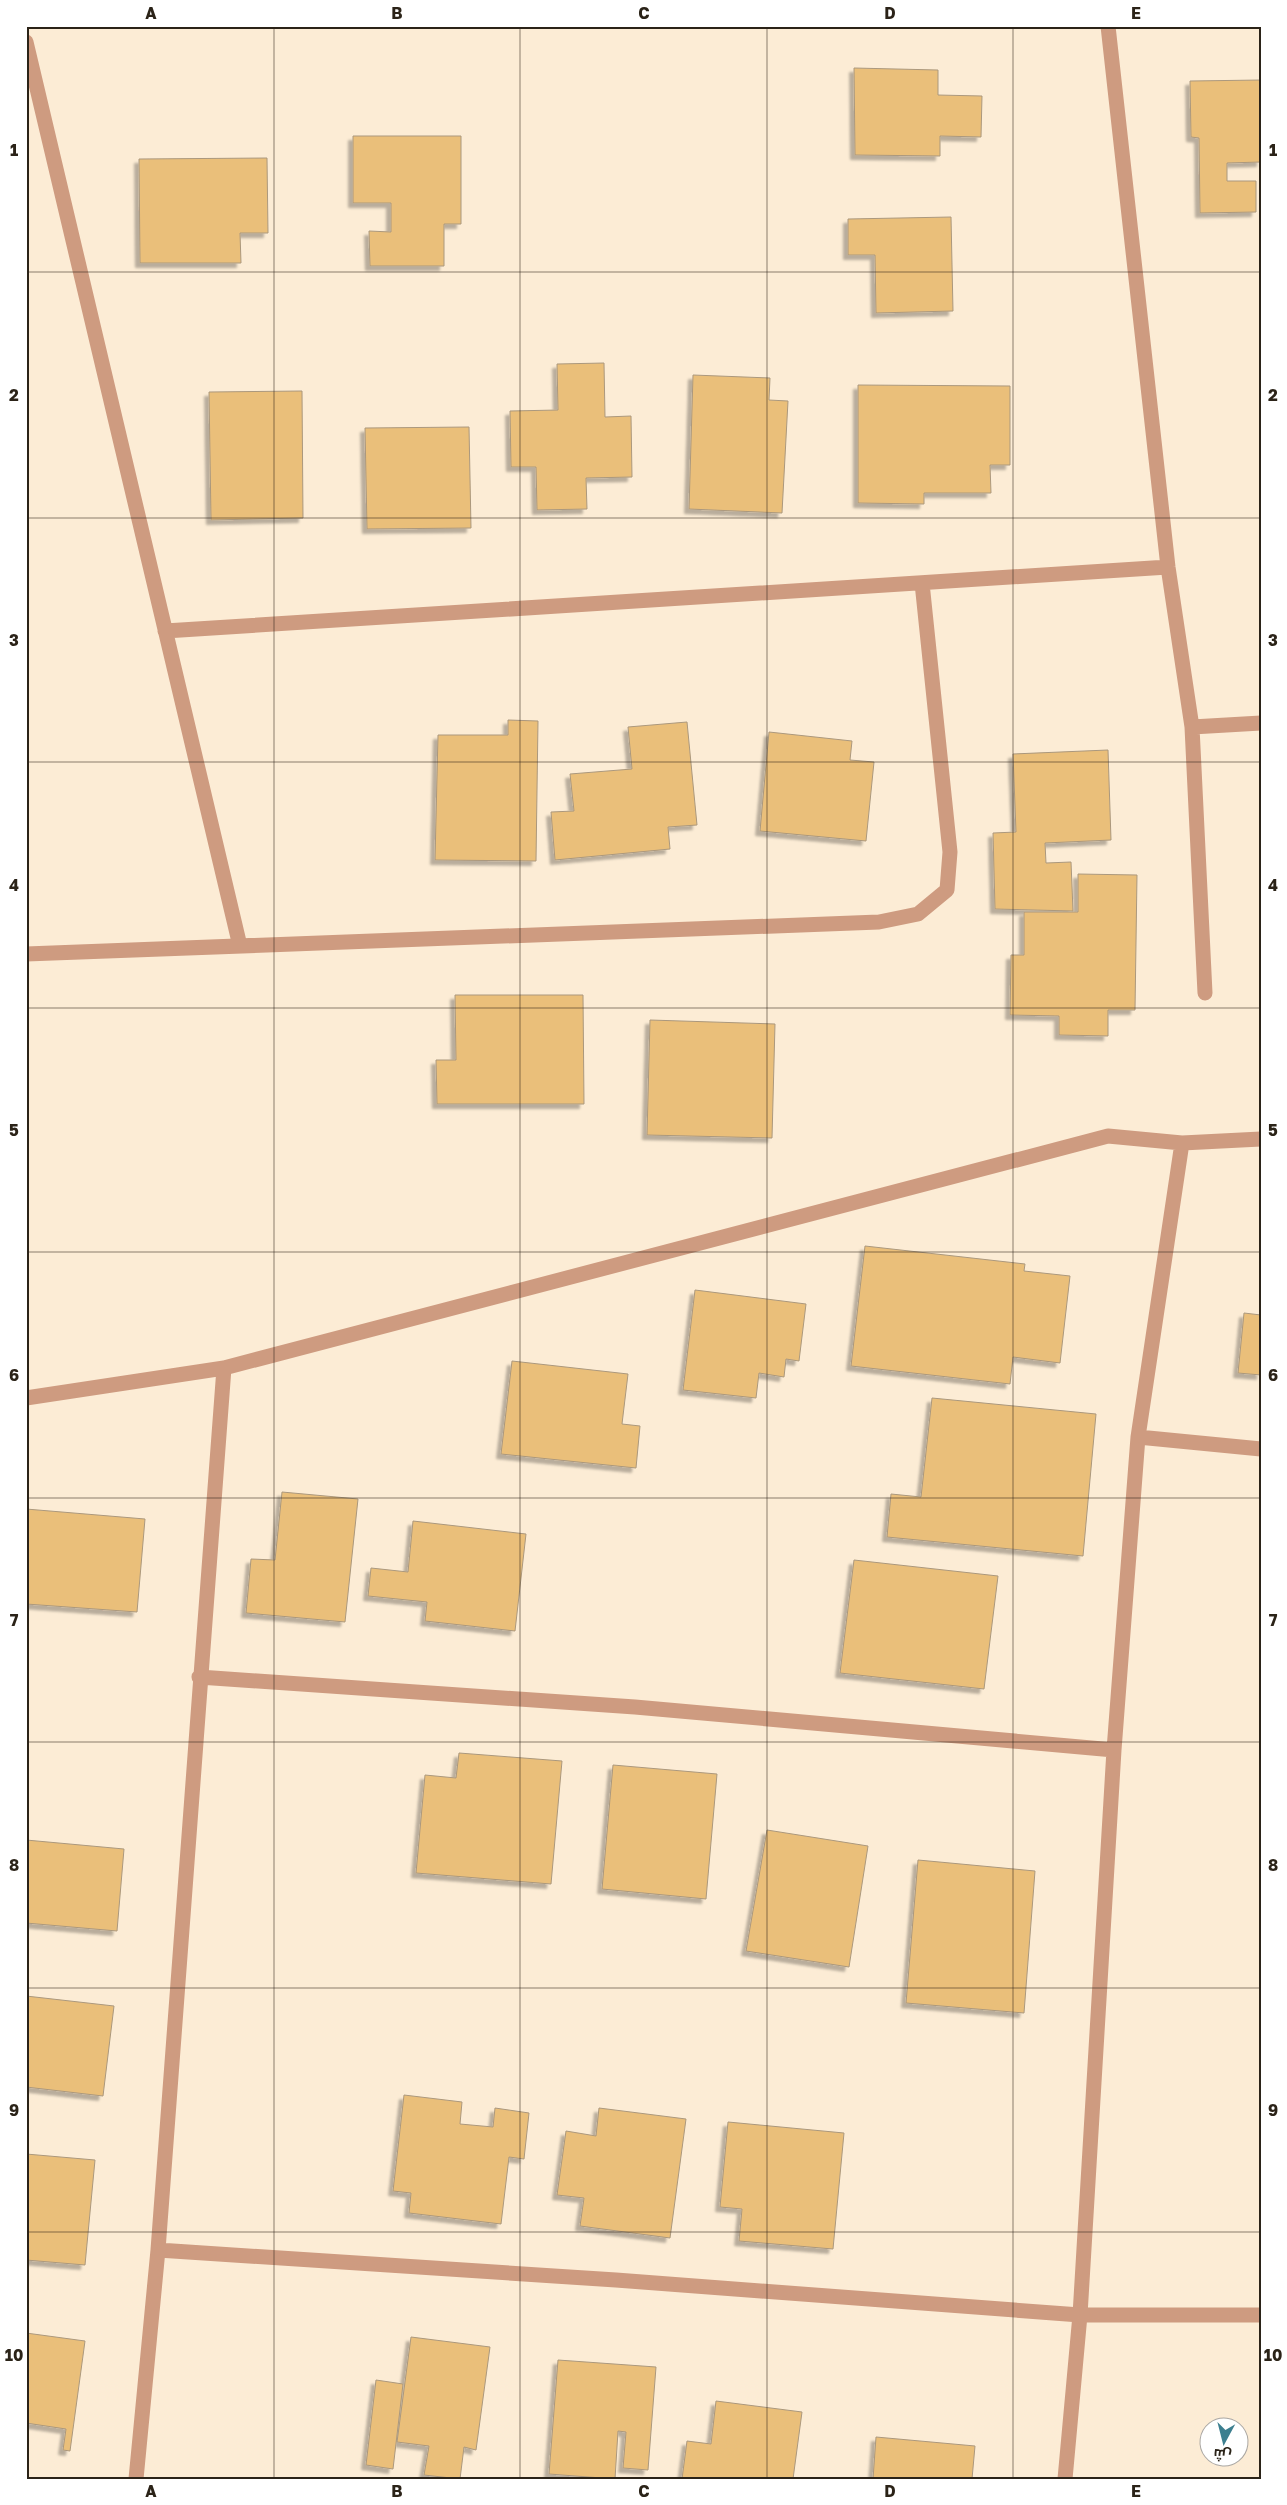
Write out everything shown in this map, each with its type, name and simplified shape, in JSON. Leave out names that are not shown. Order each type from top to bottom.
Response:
[{"type":"street","points":[[1108,26],[1168,567],[1192,727],[1205,993]]},
{"type":"street","points":[[26,42],[240,946]]},
{"type":"street","points":[[165,631],[1168,567]]},
{"type":"street","points":[[26,954],[879,922],[918,914],[947,890],[950,852],[922,583]]},
{"type":"street","points":[[1192,727],[1261,723]]},
{"type":"street","points":[[26,1398],[224,1368],[1108,1136],[1182,1143],[1261,1139]]},
{"type":"street","points":[[1065,2479],[1080,2315],[1114,1750],[1138,1437],[1182,1143]]},
{"type":"street","points":[[136,2479],[158,2250],[224,1368]]},
{"type":"street","points":[[1138,1437],[1261,1449]]},
{"type":"street","points":[[200,1676],[635,1707],[1114,1750]]},
{"type":"street","points":[[158,2250],[616,2280],[1080,2315],[1261,2315]]},
{"type":"building","points":[[854,68],[938,70],[938,95],[982,96],[981,137],[940,136],[940,156],[855,155]]},
{"type":"building","points":[[1261,80],[1261,162],[1227,163],[1227,181],[1256,181],[1256,212],[1200,213],[1199,138],[1191,137],[1190,81]]},
{"type":"building","points":[[353,136],[461,136],[461,224],[444,224],[444,266],[370,266],[369,231],[391,232],[391,203],[353,203]]},
{"type":"building","points":[[267,158],[268,233],[240,233],[241,263],[140,263],[139,159]]},
{"type":"building","points":[[951,217],[953,311],[876,313],[875,255],[848,255],[848,219]]},
{"type":"building","points":[[604,363],[605,417],[631,416],[632,477],[586,478],[587,509],[537,510],[536,467],[511,467],[510,411],[558,410],[557,364]]},
{"type":"building","points":[[693,375],[770,378],[769,400],[788,401],[782,513],[689,509]]},
{"type":"building","points":[[858,385],[1010,386],[1010,465],[990,465],[991,493],[924,493],[924,504],[858,503]]},
{"type":"building","points":[[302,391],[303,518],[211,520],[209,392]]},
{"type":"building","points":[[469,427],[471,528],[367,529],[365,428]]},
{"type":"building","points":[[508,720],[538,721],[536,861],[435,860],[438,735],[508,735]]},
{"type":"building","points":[[687,722],[697,825],[668,827],[670,849],[555,860],[551,812],[574,811],[570,774],[632,769],[628,727]]},
{"type":"building","points":[[769,732],[852,741],[850,760],[874,762],[866,841],[760,831]]},
{"type":"building","points":[[1108,750],[1111,840],[1045,843],[1046,863],[1071,862],[1073,911],[995,909],[993,833],[1016,832],[1013,754]]},
{"type":"building","points":[[1078,874],[1137,875],[1135,1010],[1108,1010],[1108,1036],[1059,1035],[1059,1016],[1010,1015],[1011,955],[1024,955],[1024,912],[1078,912]]},
{"type":"building","points":[[455,995],[583,995],[584,1104],[437,1104],[436,1060],[456,1060]]},
{"type":"building","points":[[650,1020],[775,1024],[772,1138],[647,1135]]},
{"type":"building","points":[[865,1246],[1025,1264],[1024,1271],[1070,1276],[1060,1363],[1013,1357],[1010,1384],[851,1366]]},
{"type":"building","points":[[695,1290],[806,1304],[799,1361],[786,1359],[784,1377],[759,1373],[756,1398],[683,1390]]},
{"type":"building","points":[[1244,1313],[1261,1315],[1261,1375],[1238,1373]]},
{"type":"building","points":[[512,1361],[628,1374],[622,1424],[640,1426],[636,1468],[501,1454]]},
{"type":"building","points":[[932,1398],[1096,1414],[1083,1556],[887,1537],[891,1494],[921,1497]]},
{"type":"building","points":[[282,1492],[358,1499],[345,1622],[246,1613],[251,1559],[275,1560]]},
{"type":"building","points":[[26,1509],[145,1519],[137,1612],[26,1604]]},
{"type":"building","points":[[413,1521],[526,1534],[515,1631],[425,1621],[427,1602],[368,1596],[371,1568],[408,1572]]},
{"type":"building","points":[[854,1560],[998,1576],[984,1689],[840,1673]]},
{"type":"building","points":[[459,1753],[562,1761],[551,1884],[416,1873],[425,1775],[456,1778]]},
{"type":"building","points":[[613,1765],[717,1774],[706,1899],[602,1889]]},
{"type":"building","points":[[767,1830],[868,1846],[849,1967],[746,1951]]},
{"type":"building","points":[[26,1840],[124,1849],[117,1931],[26,1923]]},
{"type":"building","points":[[918,1860],[1035,1871],[1024,2013],[906,2003]]},
{"type":"building","points":[[26,1996],[114,2006],[103,2096],[26,2087]]},
{"type":"building","points":[[404,2095],[462,2102],[460,2124],[493,2127],[495,2108],[529,2113],[524,2159],[509,2157],[501,2224],[409,2213],[411,2193],[393,2191]]},
{"type":"building","points":[[599,2108],[686,2119],[670,2238],[580,2226],[584,2198],[557,2195],[566,2131],[596,2136]]},
{"type":"building","points":[[728,2122],[844,2133],[833,2249],[739,2241],[742,2209],[720,2207]]},
{"type":"building","points":[[26,2154],[95,2160],[85,2265],[26,2260]]},
{"type":"building","points":[[26,2333],[85,2341],[70,2451],[63,2450],[66,2429],[26,2423]]},
{"type":"building","points":[[411,2337],[490,2347],[476,2450],[464,2447],[460,2479],[424,2475],[429,2446],[397,2442]]},
{"type":"building","points":[[558,2360],[656,2367],[648,2470],[623,2468],[626,2432],[618,2431],[615,2479],[549,2474]]},
{"type":"building","points":[[376,2380],[403,2384],[393,2469],[366,2465]]},
{"type":"building","points":[[716,2401],[802,2412],[793,2479],[682,2479],[687,2441],[711,2444]]},
{"type":"building","points":[[876,2437],[975,2446],[972,2479],[873,2479]]}]
